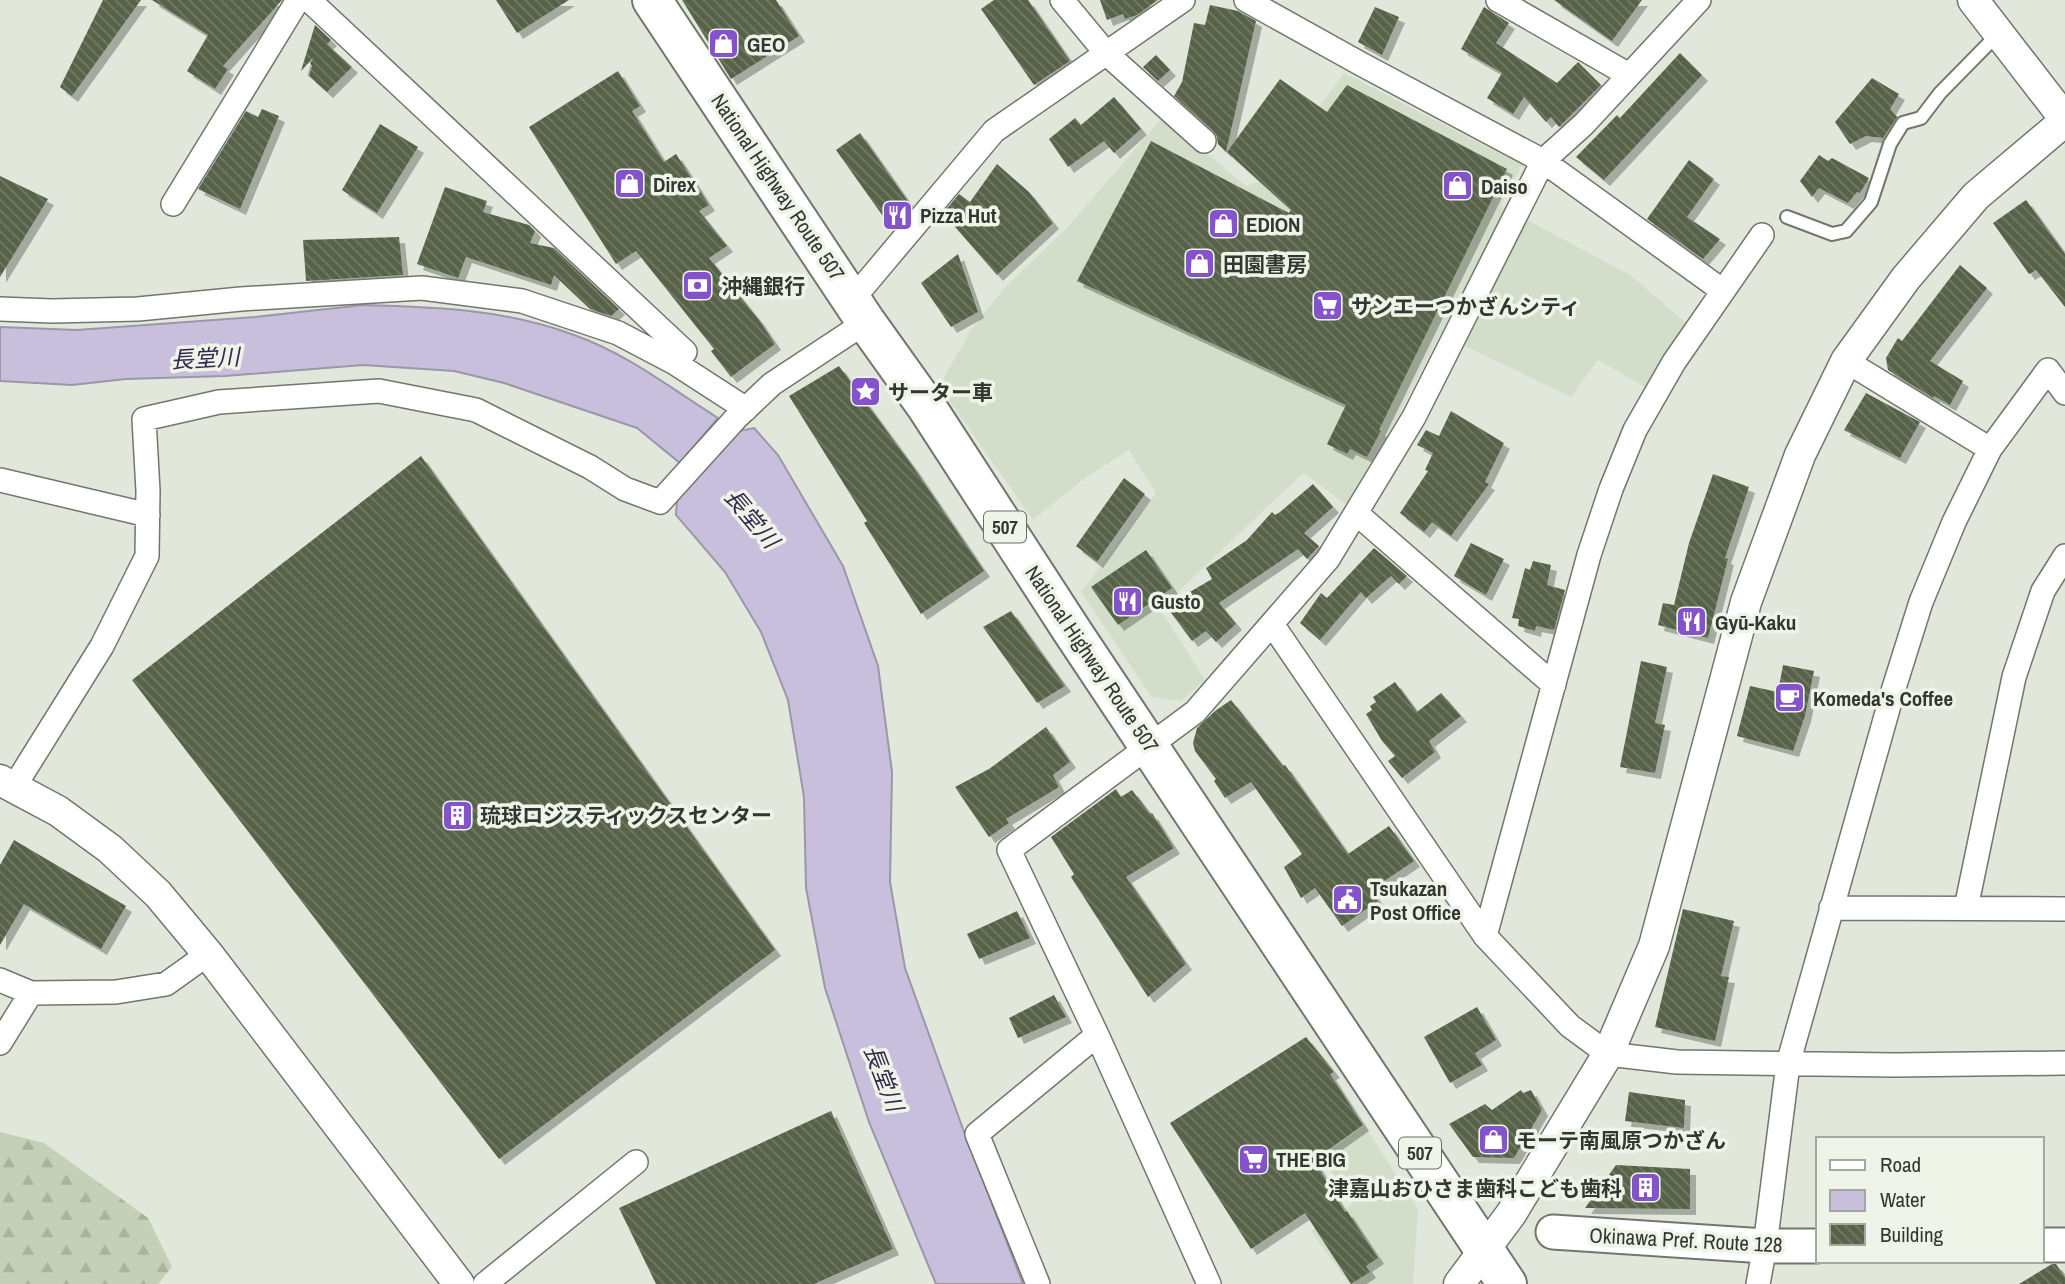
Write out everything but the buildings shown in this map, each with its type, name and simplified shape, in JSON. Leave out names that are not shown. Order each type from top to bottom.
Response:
[{"type":"highway","name":"National Highway Route 507","points":[[652,0],[859,311],[926,406],[1507,1284]]},
{"type":"main road","name":"Okinawa Pref. Route 128","points":[[1553,1232],[1765,1246],[1816,1246]]},
{"type":"main road","points":[[2044,1245],[2065,1245]]},
{"type":"street","points":[[173,204],[298,0]]},
{"type":"street","points":[[309,0],[685,352]]},
{"type":"street","points":[[1062,0],[1106,53],[1204,141]]},
{"type":"street","points":[[459,1284],[208,954],[158,894],[110,849],[58,811],[7,784],[102,646],[147,556],[144,419],[219,402],[379,391],[476,410],[590,467],[625,489],[660,502],[741,413],[859,311],[994,131],[1183,0]]},
{"type":"street","points":[[1246,0],[1543,161],[1723,291]]},
{"type":"street","points":[[1498,0],[1629,75]]},
{"type":"street","points":[[1209,1284],[1097,1035],[1009,850],[1195,712],[1328,559],[1414,417],[1543,161],[1584,124],[1699,0]]},
{"type":"street","points":[[1459,1284],[1518,1203],[1608,1054],[1654,946],[1746,602],[1800,455],[1846,360],[1906,278],[1976,196],[2065,120],[1973,0]]},
{"type":"street","points":[[1485,936],[1590,555],[1611,489],[1634,430],[1674,362],[1762,235]]},
{"type":"street","points":[[0,309],[138,309],[241,299],[422,288],[511,299],[555,310],[618,333],[676,363],[741,413]]},
{"type":"street","points":[[1846,360],[1990,449]]},
{"type":"street","points":[[1758,1284],[1788,1064],[1921,602],[1954,522],[1990,449],[2048,370],[2065,393]]},
{"type":"street","points":[[0,480],[148,515]]},
{"type":"street","points":[[1356,513],[1554,685]]},
{"type":"street","points":[[1966,908],[2014,677],[2043,591],[2065,556]]},
{"type":"street","points":[[1272,624],[1485,936],[1570,1026],[1608,1054],[1657,1061],[1788,1064],[2065,1063]]},
{"type":"street","points":[[1831,908],[2065,909]]},
{"type":"street","points":[[0,981],[31,993],[116,992],[166,984],[208,954]]},
{"type":"street","points":[[0,1043],[31,993]]},
{"type":"street","points":[[1038,1284],[977,1134],[1097,1035]]},
{"type":"street","points":[[485,1284],[636,1162]]},
{"type":"lane","points":[[1787,217],[1832,234],[1846,231],[1871,202],[1891,144],[1903,123],[1921,118],[1940,93],[1998,34]]},
{"type":"shaded area","name":"サンエーつかざんシティ","points":[[1344,73],[1522,165],[1501,206],[1630,275],[1690,326],[1645,387],[1598,360],[1571,397],[1440,334],[1394,424],[1346,504],[1303,473],[1160,609],[1205,680],[1181,701],[1152,697],[1081,592],[1156,493],[1129,450],[1085,478],[1033,520],[939,386],[971,330],[1006,286],[1066,229],[1163,117],[1246,186],[1265,180]]},
{"type":"shaded area","points":[[1365,1126],[1418,1209],[1413,1284],[1349,1284],[1311,1231],[1353,1204],[1321,1156]]},
{"type":"green space","points":[[0,1132],[44,1143],[148,1218],[172,1267],[158,1284],[0,1284]]},
{"type":"water","name":"長堂川","points":[[363,305],[470,311],[548,326],[612,351],[718,418],[680,463],[637,428],[504,383],[454,371],[363,365],[225,376],[126,379],[72,385],[0,381],[0,327],[77,330],[255,317]]},
{"type":"water","name":"長堂川","points":[[754,428],[778,455],[843,566],[878,666],[892,772],[890,882],[905,968],[1023,1284],[936,1284],[869,1122],[825,988],[806,888],[804,797],[788,700],[761,632],[725,572],[676,515],[677,500],[739,431]]},
{"type":"place","name":"GEO","points":[[724,44]]},
{"type":"place","name":"Direx","points":[[630,184]]},
{"type":"place","name":"Daiso","points":[[1458,186]]},
{"type":"place","name":"Pizza Hut","points":[[897,215]]},
{"type":"place","name":"EDION","points":[[1223,224]]},
{"type":"place","name":"田園書房","points":[[1200,264]]},
{"type":"place","name":"沖縄銀行","points":[[698,286]]},
{"type":"place","name":"サンエーつかざんシティ","points":[[1328,306]]},
{"type":"place","name":"サーター車","points":[[865,392]]},
{"type":"place","name":"Gusto","points":[[1128,601]]},
{"type":"place","name":"Gyū-Kaku","points":[[1692,622]]},
{"type":"place","name":"Komeda's Coffee","points":[[1790,698]]},
{"type":"place","name":"琉球ロジスティックスセンター","points":[[457,815]]},
{"type":"place","name":"Tsukazan Post Office","points":[[1347,900]]},
{"type":"place","name":"モーテ南風原つかざん","points":[[1493,1140]]},
{"type":"place","name":"THE BIG","points":[[1253,1159]]},
{"type":"place","name":"津嘉山おひさま歯科こども歯科","points":[[1645,1188]]}]
